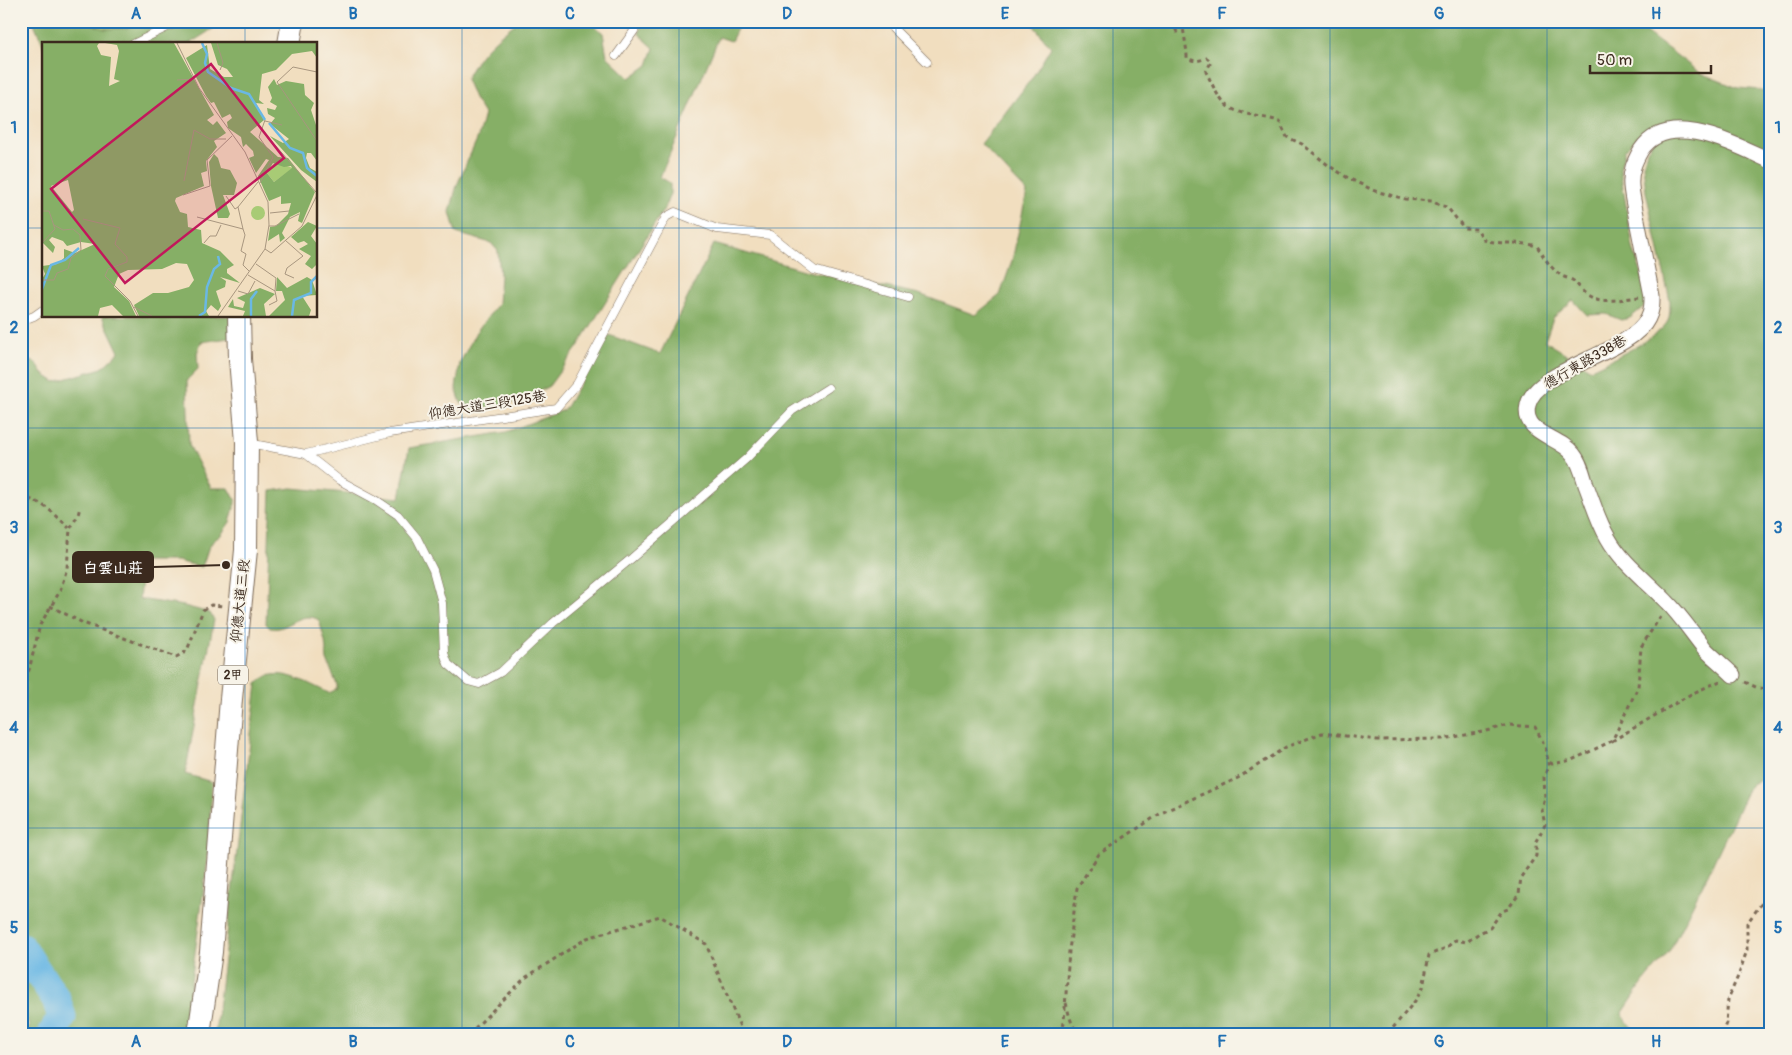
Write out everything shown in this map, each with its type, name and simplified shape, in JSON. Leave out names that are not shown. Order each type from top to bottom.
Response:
[{"type":"main road","points":[[289,42],[293,21]]},
{"type":"main road","name":"仰德大道三段","points":[[199,1034],[211,952],[231,699],[246,550],[246,442],[239,318]]},
{"type":"street","name":"德行東路338巷","points":[[1733,675],[1706,649],[1668,604],[1615,550],[1600,523],[1574,455],[1565,445],[1540,432],[1532,425],[1527,415],[1532,395],[1549,379],[1639,331],[1648,319],[1652,307],[1652,296],[1631,187],[1632,167],[1646,143],[1658,134],[1674,130],[1691,131],[1725,141],[1771,161]]},
{"type":"lane","points":[[137,42],[180,21]]},
{"type":"lane","points":[[616,56],[634,31],[635,21]]},
{"type":"lane","points":[[886,21],[927,62]]},
{"type":"lane","name":"仰德大道三段125巷","points":[[246,442],[306,454],[390,433],[556,408],[577,384],[666,217],[675,212],[717,229],[770,235],[814,270],[908,296]]},
{"type":"lane","points":[[21,321],[42,310]]},
{"type":"lane","points":[[306,454],[339,480],[376,500],[398,515],[417,538],[433,570],[442,603],[444,653],[448,664],[468,681],[479,684],[501,672],[553,623],[740,465],[792,411],[828,388]]},
{"type":"path","points":[[1176,21],[1175,28],[1177,32],[1183,26],[1187,58],[1199,61],[1207,58],[1211,62],[1206,72],[1226,105],[1236,110],[1278,121],[1287,137],[1302,144],[1348,178],[1382,193],[1405,199],[1432,201],[1447,207],[1464,228],[1477,228],[1484,240],[1496,244],[1524,243],[1537,246],[1548,264],[1563,277],[1571,279],[1578,284],[1584,292],[1594,299],[1605,301],[1652,296]]},
{"type":"path","points":[[21,496],[36,500],[50,508],[70,528]]},
{"type":"path","points":[[21,686],[29,670],[40,625],[60,591],[67,568],[70,528],[78,515],[80,507]]},
{"type":"path","points":[[1612,741],[1638,687],[1641,647],[1668,604]]},
{"type":"path","points":[[50,606],[83,623],[176,657],[184,654],[188,648],[203,610],[211,605],[240,608]]},
{"type":"path","points":[[1548,761],[1552,764],[1572,760],[1612,741],[1691,694],[1733,675],[1758,688],[1771,689]]},
{"type":"path","points":[[1062,1034],[1069,951],[1077,888],[1099,854],[1160,813],[1238,778],[1286,747],[1322,732],[1377,740],[1442,739],[1483,732],[1509,725],[1535,727],[1545,746],[1548,761],[1544,777],[1545,798],[1542,810],[1545,825],[1536,842],[1536,856],[1520,877],[1519,894],[1508,909],[1502,911],[1490,928],[1479,932],[1467,942],[1455,940],[1446,948],[1430,955],[1423,988],[1415,1001],[1388,1034]]},
{"type":"path","points":[[21,816],[24,830],[21,831]]},
{"type":"path","points":[[21,888],[24,899],[21,929]]},
{"type":"path","points":[[1722,1034],[1726,1023],[1728,999],[1747,950],[1746,923],[1771,891]]},
{"type":"path","points":[[469,1034],[526,978],[587,938],[660,916],[706,944],[743,1034]]},
{"type":"path","points":[[1065,999],[1072,1024],[1080,1034]]},
{"type":"green space","points":[[33,21],[85,21],[104,29],[127,28],[141,21],[225,21],[192,42],[42,42]]},
{"type":"green space","points":[[85,21],[141,21],[127,28],[104,29]]},
{"type":"green space","points":[[589,21],[603,33],[607,56],[630,78],[648,65],[654,48],[639,34],[642,21],[741,21],[731,41],[719,37],[660,177],[670,183],[670,194],[664,209],[577,348],[549,386],[521,401],[473,410],[461,403],[456,388],[460,363],[476,332],[498,304],[500,275],[498,251],[491,243],[456,233],[450,212],[457,185],[478,137],[484,114],[474,98],[466,79],[476,61],[488,47],[517,22]]},
{"type":"green space","points":[[1030,21],[1631,21],[1700,73],[1738,88],[1771,91],[1771,779],[1762,778],[1750,785],[1669,952],[1643,983],[1622,1014],[1631,1027],[1645,1034],[215,1034],[257,684],[264,678],[282,675],[302,680],[329,693],[337,689],[327,660],[325,641],[319,620],[308,617],[277,628],[270,628],[266,624],[271,491],[292,488],[400,498],[409,448],[506,432],[564,410],[609,335],[660,354],[714,244],[811,272],[919,294],[975,315],[1000,295],[1012,261],[1027,192],[981,144],[1032,78],[1051,47]],"holes":[[[1656,125],[1655,139],[1647,150],[1643,165],[1646,192],[1670,301],[1669,319],[1663,328],[1644,342],[1591,369],[1545,341],[1553,318],[1573,300],[1587,315],[1606,314],[1621,320],[1630,318],[1647,304],[1646,287],[1633,248],[1620,169],[1625,150],[1642,132]]]},
{"type":"green space","points":[[103,318],[233,318],[229,338],[201,342],[197,353],[198,369],[187,380],[189,445],[211,488],[229,488],[236,501],[230,522],[208,549],[202,567],[177,561],[143,561],[139,599],[184,606],[210,613],[214,620],[185,774],[212,782],[208,857],[184,1034],[28,1034],[29,1026],[21,1000],[21,357],[36,363],[43,374],[55,382],[102,368],[119,352]]},
{"type":"waterway","points":[[21,947],[56,999],[62,1017],[52,1034]]},
{"type":"place","name":"白雲山莊","points":[[226,565]]}]
